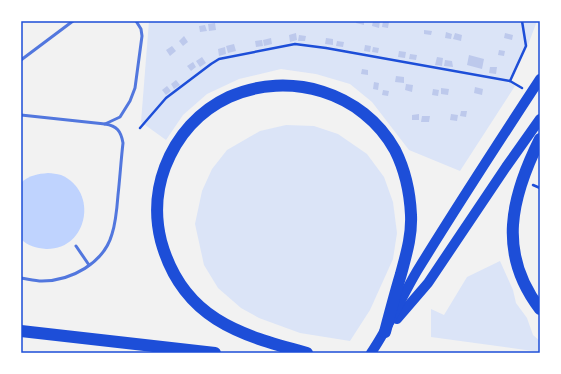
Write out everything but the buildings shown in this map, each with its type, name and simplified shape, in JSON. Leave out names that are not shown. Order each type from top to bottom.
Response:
[{"type":"highway","points":[[307,353],[263,341],[244,334],[220,323],[207,313],[186,293],[167,259],[160,238],[158,198],[163,172],[173,150],[185,131],[204,113],[224,100],[247,90],[260,87],[287,85],[310,88],[344,99],[365,114],[382,131],[394,150],[402,166],[407,183],[410,206],[410,227],[406,253],[385,332]]},
{"type":"highway","points":[[540,139],[519,190],[514,211],[513,231],[516,259],[520,274],[531,296],[540,308]]},
{"type":"highway","points":[[21,331],[215,353]]},
{"type":"main road","points":[[371,353],[385,332],[415,275],[462,198],[540,79]]},
{"type":"main road","points":[[385,332],[428,283],[540,119]]},
{"type":"lane","points":[[21,60],[73,21]]},
{"type":"lane","points":[[105,124],[120,118],[130,101],[135,88],[142,36],[141,29],[136,21]]},
{"type":"lane","points":[[21,115],[114,125],[122,135],[123,143],[117,212],[112,234],[107,247],[89,265],[76,274],[61,279],[43,281],[21,278]]},
{"type":"lane","points":[[76,246],[89,265]]},
{"type":"path","points":[[510,81],[526,46],[522,21]]},
{"type":"path","points":[[140,128],[166,98],[215,61],[295,44],[326,48],[510,81],[531,93]]},
{"type":"shaded area","points":[[149,21],[537,21],[528,45],[508,81],[515,86],[460,171],[409,150],[372,102],[350,84],[316,74],[281,69],[239,79],[207,94],[183,115],[166,140],[141,122]]},
{"type":"shaded area","points":[[286,125],[314,126],[338,134],[367,154],[384,177],[393,202],[397,233],[393,259],[370,310],[350,341],[300,333],[259,318],[241,308],[218,288],[204,265],[195,224],[202,191],[212,169],[227,150],[260,131]]},
{"type":"shaded area","points":[[500,261],[513,290],[516,303],[527,318],[533,335],[540,341],[540,352],[431,337],[431,309],[444,315],[467,277]]},
{"type":"water","points":[[48,173],[61,175],[73,183],[81,193],[84,206],[84,218],[79,230],[71,240],[60,247],[46,249],[32,246],[21,239],[21,183],[37,174]]}]
